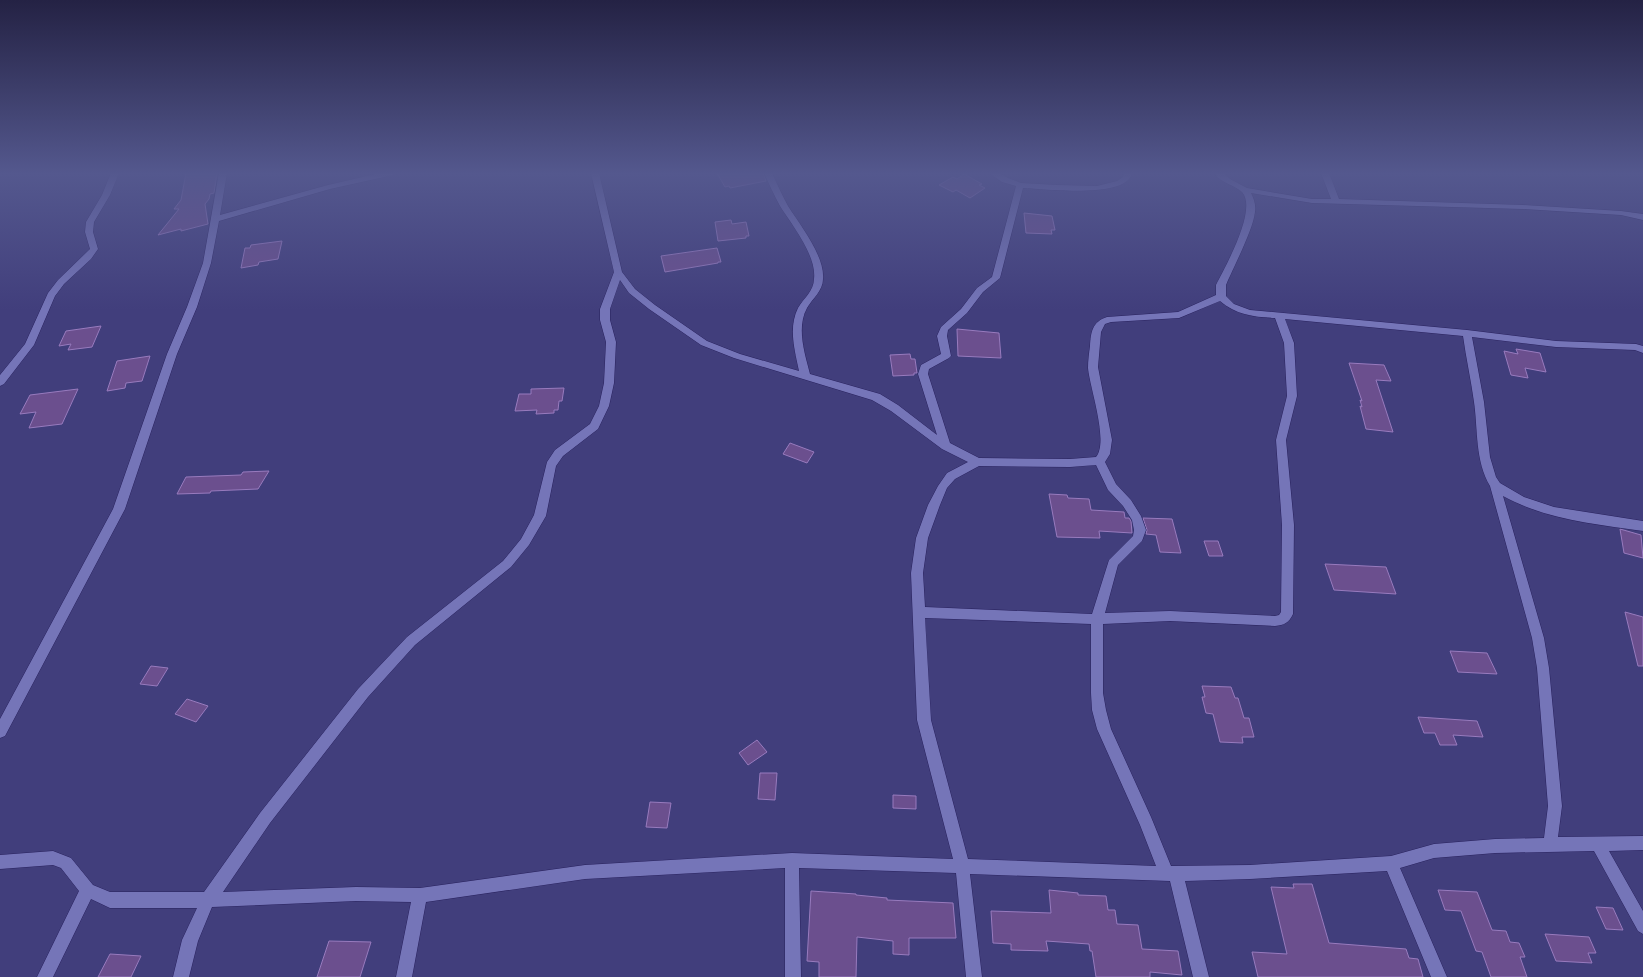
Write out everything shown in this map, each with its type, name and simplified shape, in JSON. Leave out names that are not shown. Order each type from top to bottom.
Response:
[{"type":"street","points":[[0,382],[29,345],[51,295],[61,282],[88,257],[94,249],[89,232],[90,222],[92,219]]},
{"type":"street","points":[[0,732],[119,510],[172,354],[195,300],[207,263],[216,219]]},
{"type":"street","points":[[606,219],[618,272],[632,291],[652,307],[704,343],[737,356],[876,397],[893,406],[946,446],[977,462],[1070,463],[1099,461],[1105,454],[1106,440],[1093,367],[1096,332],[1102,322],[1110,319],[1179,315],[1221,297]]},
{"type":"street","points":[[793,219],[806,240],[818,271],[819,281],[802,310],[798,323],[797,338],[805,375]]},
{"type":"street","points":[[946,446],[923,374],[924,367],[946,356],[942,336],[944,329],[964,311],[980,290],[996,278],[1011,219]]},
{"type":"street","points":[[1221,297],[1221,285],[1249,219]]},
{"type":"street","points":[[181,977],[190,940],[208,900],[265,818],[363,693],[411,641],[507,564],[525,542],[540,516],[551,464],[559,453],[594,426],[604,406],[609,383],[611,342],[605,320],[605,308],[618,272]]},
{"type":"street","points":[[1221,297],[1232,306],[1249,313],[1467,333],[1556,344],[1636,347],[1643,350]]},
{"type":"street","points":[[918,612],[1097,619],[1170,616],[1275,621],[1282,620],[1287,614],[1288,525],[1281,440],[1292,396],[1289,343],[1279,316]]},
{"type":"street","points":[[1467,333],[1477,391],[1484,451],[1489,473],[1495,486],[1538,638],[1543,668],[1555,806],[1550,845]]},
{"type":"street","points":[[1099,461],[1112,487],[1127,503],[1137,519],[1140,530],[1138,538],[1113,563],[1097,619],[1097,693],[1099,710],[1104,729],[1171,873],[1201,977]]},
{"type":"street","points":[[974,977],[962,865],[924,720],[917,573],[922,538],[934,504],[943,486],[951,476],[977,462]]},
{"type":"street","points":[[1495,486],[1512,497],[1545,508],[1576,516],[1643,526]]},
{"type":"street","points":[[1597,843],[1643,926]]},
{"type":"street","points":[[0,862],[53,858],[66,863],[88,890],[110,900],[208,900],[356,894],[420,895],[585,872],[792,860],[1171,873],[1250,872],[1391,863],[1434,851],[1495,846],[1643,843]]},
{"type":"street","points":[[792,860],[793,977]]},
{"type":"street","points":[[1391,863],[1439,977]]},
{"type":"street","points":[[45,977],[88,890]]},
{"type":"street","points":[[404,977],[420,895]]},
{"type":"building","points":[[171,219],[207,219],[208,224],[158,235]]},
{"type":"building","points":[[1025,219],[1053,219],[1055,230],[1051,230],[1052,234],[1026,233]]},
{"type":"building","points":[[731,220],[732,224],[746,222],[749,236],[746,236],[746,238],[718,241],[715,222]]},
{"type":"building","points":[[282,241],[278,259],[259,262],[258,265],[241,268],[245,248],[250,248],[251,245]]},
{"type":"building","points":[[717,248],[721,262],[665,272],[661,256]]},
{"type":"building","points":[[101,326],[92,347],[68,350],[71,344],[59,346],[66,331]]},
{"type":"building","points":[[957,329],[999,333],[1001,358],[958,356]]},
{"type":"building","points":[[1516,349],[1540,353],[1546,372],[1525,368],[1528,378],[1511,375],[1504,351],[1518,354]]},
{"type":"building","points":[[910,354],[911,359],[915,359],[917,373],[914,373],[914,375],[893,376],[890,355]]},
{"type":"building","points":[[150,356],[142,381],[126,383],[125,388],[107,391],[117,361]]},
{"type":"building","points":[[1349,363],[1384,365],[1391,381],[1376,380],[1393,432],[1366,429],[1360,406],[1362,407],[1360,400],[1362,401]]},
{"type":"building","points":[[564,388],[562,401],[559,401],[558,410],[554,410],[554,413],[536,414],[537,410],[515,411],[519,394],[531,394],[531,389]]},
{"type":"building","points":[[78,389],[62,424],[29,428],[36,412],[20,414],[30,395]]},
{"type":"building","points":[[790,443],[814,452],[807,463],[783,454]]},
{"type":"building","points":[[269,471],[258,489],[177,494],[186,477],[241,475],[243,472]]},
{"type":"building","points":[[1049,494],[1067,495],[1068,498],[1089,499],[1091,510],[1124,512],[1125,518],[1129,518],[1131,521],[1132,533],[1099,531],[1100,538],[1057,537]]},
{"type":"building","points":[[1143,518],[1172,519],[1181,553],[1160,552],[1156,535],[1146,534],[1147,530]]},
{"type":"building","points":[[1620,529],[1641,535],[1643,558],[1624,553]]},
{"type":"building","points":[[1204,541],[1218,541],[1223,556],[1209,556]]},
{"type":"building","points":[[1325,564],[1386,567],[1396,594],[1334,590]]},
{"type":"building","points":[[1625,612],[1643,617],[1643,666],[1638,666]]},
{"type":"building","points":[[1450,651],[1487,653],[1497,674],[1458,672]]},
{"type":"building","points":[[151,666],[168,668],[157,686],[140,684]]},
{"type":"building","points":[[1202,686],[1231,687],[1235,698],[1238,698],[1244,718],[1249,718],[1254,737],[1242,737],[1243,743],[1220,742],[1213,714],[1206,713],[1202,697],[1205,697]]},
{"type":"building","points":[[187,699],[208,706],[196,722],[175,714]]},
{"type":"building","points":[[1418,717],[1477,721],[1483,737],[1453,735],[1457,745],[1440,745],[1435,733],[1424,733]]},
{"type":"building","points":[[757,740],[767,752],[748,765],[739,753]]},
{"type":"building","points":[[760,773],[777,773],[775,800],[758,799]]},
{"type":"building","points":[[893,795],[916,796],[916,809],[893,808]]},
{"type":"building","points":[[650,802],[671,803],[667,828],[646,827]]},
{"type":"building","points":[[1293,884],[1312,884],[1329,943],[1406,949],[1409,958],[1418,959],[1423,977],[1258,977],[1252,952],[1287,954],[1271,887],[1294,888]]},
{"type":"building","points":[[1049,890],[1078,893],[1078,895],[1106,896],[1108,910],[1115,910],[1117,924],[1138,925],[1142,949],[1178,951],[1182,975],[1150,972],[1150,977],[1096,977],[1092,951],[1090,951],[1089,944],[1046,941],[1048,951],[1011,950],[1011,944],[993,943],[991,911],[1051,913]]},
{"type":"building","points":[[1438,890],[1477,892],[1492,930],[1506,931],[1510,942],[1519,943],[1525,957],[1520,957],[1527,977],[1491,977],[1482,952],[1476,951],[1461,911],[1445,910]]},
{"type":"building","points":[[811,891],[856,894],[887,898],[887,900],[953,903],[956,938],[909,938],[909,955],[893,954],[893,941],[857,937],[856,977],[819,977],[819,962],[807,961]]},
{"type":"building","points":[[1596,907],[1613,908],[1623,930],[1606,929]]},
{"type":"building","points":[[1545,934],[1589,937],[1596,953],[1588,953],[1592,963],[1556,961]]},
{"type":"building","points":[[329,941],[371,942],[360,977],[317,977]]},
{"type":"building","points":[[110,954],[141,956],[131,977],[98,977]]}]
